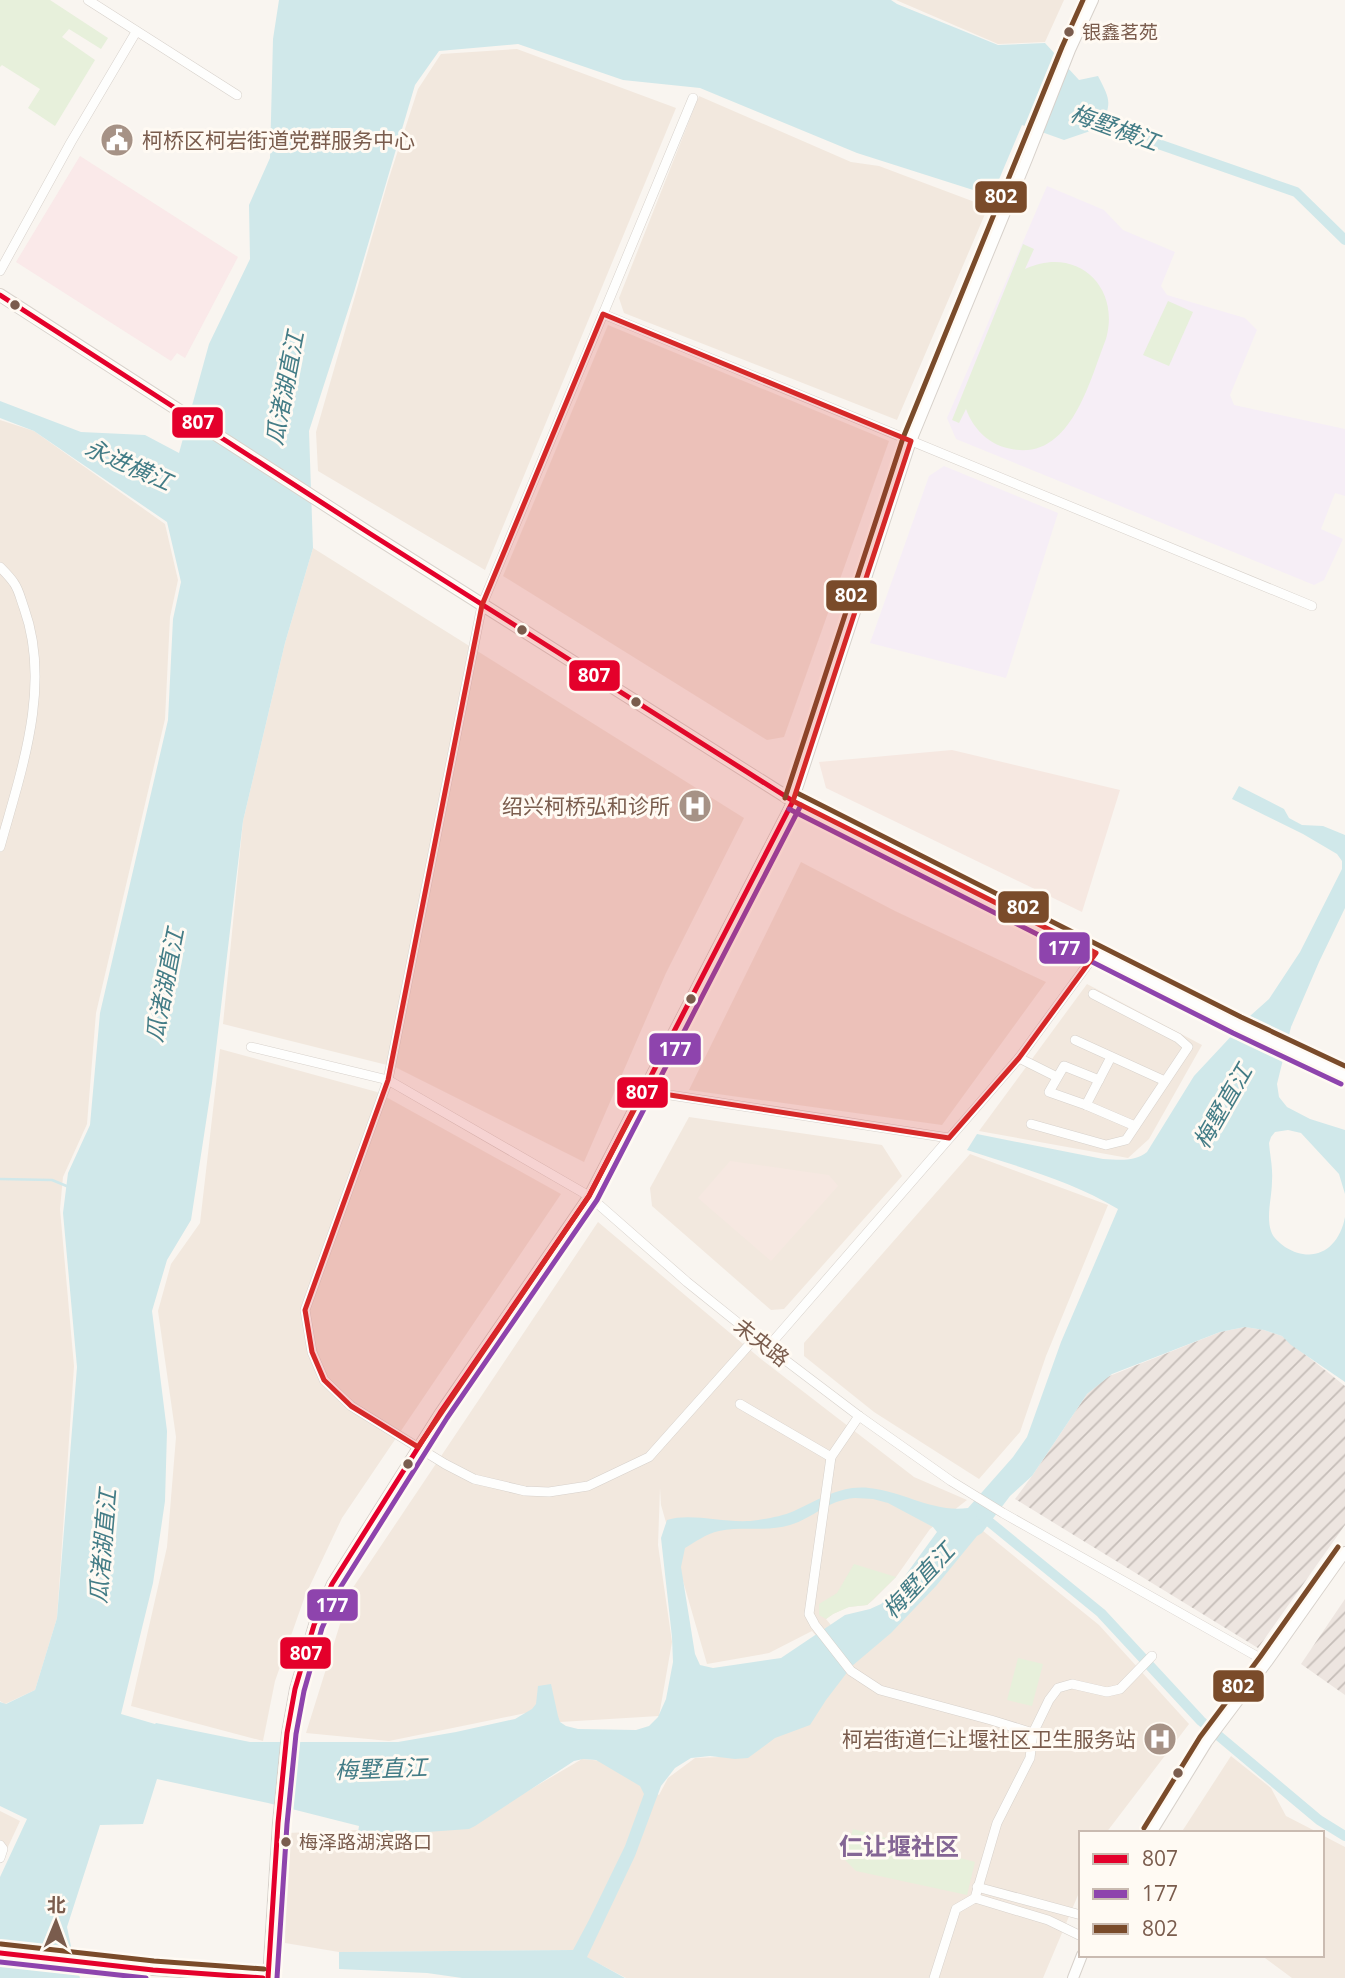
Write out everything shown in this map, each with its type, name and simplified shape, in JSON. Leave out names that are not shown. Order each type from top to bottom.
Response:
[{"type":"main road","points":[[0,295],[369,533],[793,801],[1237,1025],[1345,1076]]},
{"type":"street","points":[[88,0],[237,95]]},
{"type":"street","points":[[0,1953],[153,1970],[266,1978],[287,1733],[295,1689],[314,1625],[332,1584],[418,1447],[589,1196],[793,801],[911,441],[1070,50],[1093,0]]},
{"type":"street","points":[[0,271],[136,32]]},
{"type":"street","points":[[693,98],[482,605],[388,1080],[305,1310],[312,1352],[324,1380],[351,1406],[474,1479],[506,1488],[549,1492],[588,1486],[649,1457],[756,1337]]},
{"type":"street","points":[[603,314],[1312,606]]},
{"type":"street","points":[[0,566],[16,584],[29,622],[36,667],[34,709],[22,767],[0,847]]},
{"type":"street","points":[[768,1347],[1018,1058],[1096,953]]},
{"type":"street","points":[[1031,1124],[1106,1145],[1126,1140],[1188,1047],[1178,1038],[1093,994]]},
{"type":"street","points":[[1075,1040],[1165,1082]]},
{"type":"street","name":"未央路","points":[[251,1047],[388,1080],[589,1196],[687,1282],[768,1347],[951,1481],[1267,1662]]},
{"type":"street","points":[[1086,1105],[1111,1057]]},
{"type":"street","points":[[1018,1058],[1056,1077]]},
{"type":"street","points":[[1099,1080],[1064,1066],[1049,1092],[1135,1126]]},
{"type":"street","points":[[644,1091],[949,1138]]},
{"type":"street","points":[[740,1404],[831,1457]]},
{"type":"street","points":[[859,1416],[831,1457],[809,1614],[815,1625],[851,1671],[880,1690],[1033,1733]]},
{"type":"street","points":[[1152,1831],[1207,1742],[1345,1552]]},
{"type":"street","points":[[975,1898],[997,1823],[1030,1758],[1033,1733],[1049,1700],[1058,1688],[1072,1684],[1107,1692],[1120,1689],[1152,1656]]},
{"type":"street","points":[[0,1845],[3,1849],[0,1858]]},
{"type":"street","points":[[977,1887],[1079,1914]]},
{"type":"street","points":[[934,1978],[956,1909],[975,1898],[1048,1920],[1079,1935]]},
{"type":"street","points":[[1073,1978],[1081,1957]]},
{"type":"highlighted area","points":[[603,314],[911,441],[793,801],[1096,953],[1019,1058],[949,1138],[644,1091],[589,1196],[418,1447],[351,1406],[324,1380],[312,1352],[305,1310],[388,1080],[482,605]]},
{"type":"shaded area","points":[[896,0],[1064,0],[1045,42],[998,44]]},
{"type":"shaded area","points":[[517,49],[676,108],[485,570],[318,471],[316,432],[388,181],[418,89],[441,54]]},
{"type":"shaded area","points":[[699,96],[851,162],[879,166],[988,207],[897,420],[624,313],[619,298]]},
{"type":"shaded area","points":[[80,156],[238,257],[185,358],[177,353],[171,361],[16,262]]},
{"type":"shaded area","points":[[1047,186],[1104,210],[1123,230],[1175,252],[1161,286],[1167,295],[1245,318],[1257,330],[1230,395],[1234,405],[1345,429],[1345,496],[1335,493],[1321,529],[1343,539],[1324,580],[1314,585],[956,439],[947,418]]},
{"type":"shaded area","points":[[608,325],[889,441],[784,737],[767,740],[503,576]]},
{"type":"shaded area","points":[[0,420],[34,431],[165,524],[178,580],[170,617],[165,719],[96,1013],[87,1124],[63,1177],[60,1209],[74,1366],[57,1618],[35,1690],[5,1704],[0,1701]]},
{"type":"shaded area","points":[[944,466],[1058,513],[1006,678],[870,643],[929,476]]},
{"type":"shaded area","points":[[313,548],[744,818],[666,973],[584,1162],[395,1067],[223,1024],[243,821],[285,643]]},
{"type":"shaded area","points":[[952,750],[1120,790],[1082,912],[826,788],[819,762]]},
{"type":"shaded area","points":[[801,862],[895,911],[1046,982],[942,1125],[689,1090]]},
{"type":"shaded area","points":[[1087,984],[1202,1045],[1149,1139],[1128,1158],[979,1131]]},
{"type":"shaded area","points":[[220,1049],[377,1092],[561,1194],[342,1518],[305,1596],[275,1681],[263,1741],[131,1706],[167,1547],[176,1437],[158,1311],[171,1264],[200,1223]]},
{"type":"shaded area","points":[[689,1117],[882,1145],[902,1176],[784,1309],[771,1310],[652,1206],[650,1188]]},
{"type":"shaded area","points":[[970,1154],[1108,1205],[1046,1356],[1020,1432],[979,1479],[874,1412],[804,1356],[804,1343]]},
{"type":"shaded area","points":[[730,1161],[829,1175],[838,1186],[771,1261],[698,1198]]},
{"type":"shaded area","points":[[598,1222],[761,1359],[914,1477],[967,1500],[930,1529],[896,1577],[873,1600],[867,1605],[848,1607],[826,1619],[855,1655],[977,1526],[1099,1625],[1189,1724],[1108,1831],[1079,1831],[1079,1893],[1043,1978],[626,1978],[573,1950],[339,1952],[285,1943],[287,1833],[470,1825],[582,1759],[603,1761],[659,1795],[668,1778],[695,1758],[745,1756],[842,1668],[812,1631],[769,1653],[707,1664],[661,1505],[660,1488],[658,1545],[672,1642],[659,1716],[560,1722],[526,1713],[389,1741],[306,1733],[350,1592]]},
{"type":"shaded area","points":[[1245,1327],[1282,1336],[1345,1386],[1345,1525],[1258,1648],[1015,1499],[1087,1394],[1107,1377],[1220,1332]]},
{"type":"shaded area","points":[[1345,1599],[1345,1695],[1301,1664]]},
{"type":"shaded area","points":[[1231,1756],[1271,1788],[1286,1816],[1315,1831],[1182,1831]]},
{"type":"shaded area","points":[[0,1811],[20,1821],[0,1864]]},
{"type":"shaded area","points":[[1324,1836],[1345,1847],[1345,1978],[1292,1978],[1264,1957],[1324,1957]]},
{"type":"green space","points":[[0,0],[50,0],[108,38],[101,49],[69,29],[62,37],[95,60],[55,126],[28,108],[40,89],[2,65],[0,67]]},
{"type":"green space","points":[[1023,244],[1034,249],[1025,269],[1044,263],[1061,262],[1090,275],[1107,302],[1109,320],[1106,339],[1074,416],[1062,432],[1047,444],[1029,450],[1007,448],[993,442],[977,428],[966,409],[959,423],[952,420]]},
{"type":"green space","points":[[1168,301],[1193,312],[1169,366],[1143,355]]},
{"type":"green space","points":[[854,1564],[896,1577],[867,1605],[849,1607],[826,1619],[819,1615],[819,1604],[837,1593]]},
{"type":"green space","points":[[1018,1658],[1043,1664],[1032,1706],[1007,1700]]},
{"type":"green space","points":[[853,1829],[975,1862],[967,1895],[856,1871],[844,1859]]},
{"type":"water","points":[[279,0],[891,0],[998,45],[1045,43],[1079,80],[1098,76],[1107,96],[1108,106],[1102,127],[1064,140],[1022,125],[992,196],[857,153],[700,88],[623,80],[518,44],[439,51],[415,85],[354,292],[309,431],[313,548],[285,643],[243,821],[212,1083],[191,1220],[167,1260],[152,1311],[167,1431],[165,1501],[153,1583],[121,1714],[155,1724],[250,1742],[398,1742],[515,1719],[536,1704],[538,1686],[551,1684],[560,1722],[566,1726],[578,1729],[636,1730],[649,1726],[658,1717],[666,1699],[673,1662],[661,1538],[667,1520],[688,1517],[747,1521],[776,1517],[839,1491],[858,1488],[882,1490],[930,1505],[968,1508],[1027,1437],[1061,1342],[1118,1209],[1064,1183],[967,1150],[977,1134],[1103,1159],[1132,1159],[1147,1152],[1194,1076],[1269,999],[1300,952],[1342,869],[1342,861],[1337,854],[1232,799],[1239,786],[1284,809],[1289,818],[1302,825],[1323,826],[1345,835],[1345,908],[1291,1027],[1277,1084],[1279,1097],[1287,1107],[1310,1119],[1345,1130],[1345,1194],[1339,1174],[1301,1133],[1288,1130],[1275,1132],[1269,1143],[1272,1176],[1269,1219],[1273,1236],[1285,1247],[1296,1252],[1315,1254],[1324,1251],[1337,1238],[1345,1217],[1345,1382],[1282,1336],[1245,1327],[1220,1332],[1112,1374],[1087,1394],[1032,1476],[1010,1496],[936,1586],[891,1633],[852,1666],[810,1725],[775,1738],[748,1758],[691,1758],[675,1768],[661,1786],[635,1856],[587,1957],[625,1978],[462,1978],[427,1973],[339,1969],[339,1952],[573,1950],[625,1846],[644,1794],[640,1786],[596,1760],[583,1759],[574,1761],[469,1829],[413,1833],[400,1838],[357,1839],[359,1826],[157,1779],[143,1824],[100,1825],[67,1927],[80,1978],[0,1978],[0,1877],[27,1819],[0,1806],[0,1702],[6,1704],[35,1690],[57,1618],[77,1367],[63,1213],[68,1173],[90,1125],[100,1013],[168,720],[173,619],[181,582],[167,522],[34,431],[0,418],[0,401],[81,432],[145,435],[179,453],[209,344],[250,259],[249,205],[270,158],[273,39]],"holes":[[[845,1499],[873,1499],[888,1503],[933,1527],[937,1532],[891,1595],[870,1609],[845,1615],[781,1658],[713,1668],[700,1665],[695,1654],[681,1567],[685,1548],[719,1531],[781,1527],[799,1522]]]},
{"type":"waterway","name":"梅墅横江","points":[[1094,114],[1144,139],[1296,192],[1345,240]]},
{"type":"waterway","points":[[0,1179],[52,1180],[69,1187]]},
{"type":"waterway","points":[[981,1515],[1101,1613],[1201,1721],[1319,1820],[1345,1836]]},
{"type":"transit line","name":"802","points":[[785,798],[903,438],[1083,0]]},
{"type":"transit line","name":"807","points":[[0,295],[369,533],[793,801]]},
{"type":"transit line","name":"802","points":[[797,793],[1241,1017],[1345,1066]]},
{"type":"transit line","name":"807","points":[[268,1978],[287,1733],[295,1689],[314,1625],[332,1584],[440,1413],[589,1196],[793,801]]},
{"type":"transit line","name":"177","points":[[277,1978],[296,1734],[304,1691],[322,1628],[340,1588],[447,1418],[597,1200],[801,805]]},
{"type":"transit line","name":"177","points":[[789,809],[1233,1033],[1341,1084]]},
{"type":"transit line","name":"802","points":[[1144,1828],[1200,1737],[1338,1547]]},
{"type":"transit line","name":"802","points":[[1,1944],[154,1961],[264,1969]]},
{"type":"transit line","name":"807","points":[[0,1953],[153,1970],[263,1978]]},
{"type":"transit line","name":"177","points":[[0,1962],[146,1978]]},
{"type":"place","name":"银鑫茗苑","points":[[1069,32]]},
{"type":"place","name":"柯桥区柯岩街道党群服务中心","points":[[117,140]]},
{"type":"place","name":"绍兴柯桥弘和诊所","points":[[695,806]]},
{"type":"place","name":"柯岩街道仁让堰社区卫生服务站","points":[[1160,1739]]},
{"type":"place","name":"梅泽路湖滨路口","points":[[286,1842]]},
{"type":"district","name":"仁让堰社区","points":[[899,1845]]},
{"type":"water label","name":"瓜渚湖直江","points":[[284,388]]},
{"type":"water label","name":"永进横江","points":[[129,464]]},
{"type":"water label","name":"瓜渚湖直江","points":[[164,985]]},
{"type":"water label","name":"梅墅直江","points":[[1222,1106]]},
{"type":"water label","name":"瓜渚湖直江","points":[[102,1546]]},
{"type":"water label","name":"梅墅直江","points":[[918,1580]]},
{"type":"water label","name":"梅墅直江","points":[[381,1768]]}]
